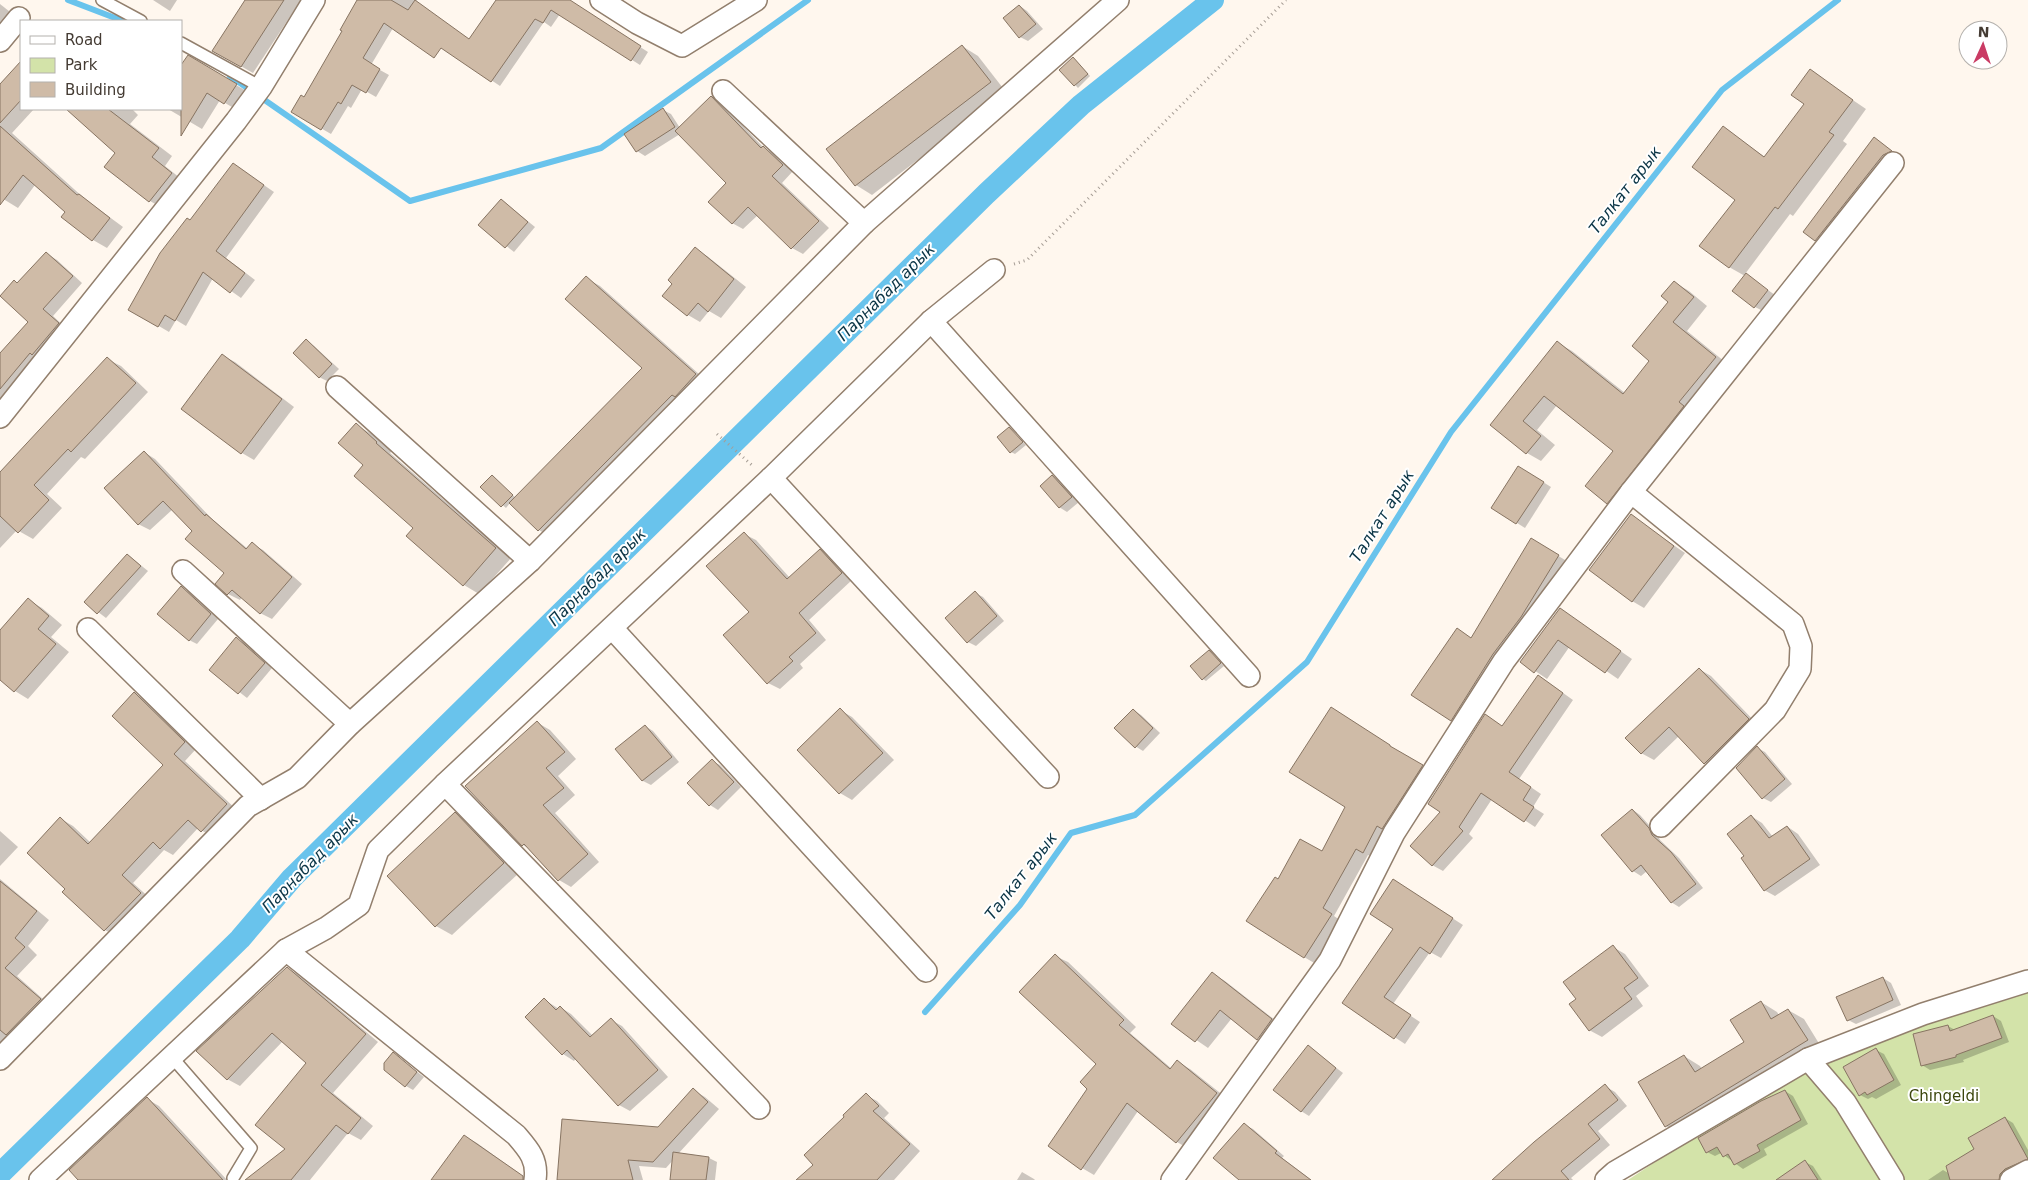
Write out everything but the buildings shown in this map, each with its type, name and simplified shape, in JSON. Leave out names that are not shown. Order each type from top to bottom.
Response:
[{"type":"street","points":[[0,417],[261,87],[314,0]]},
{"type":"street","points":[[602,0],[637,23],[682,46],[756,0]]},
{"type":"street","points":[[0,1059],[248,806],[296,778],[350,724],[530,561],[864,223],[1118,0]]},
{"type":"street","points":[[0,41],[20,18]]},
{"type":"street","points":[[723,91],[864,223]]},
{"type":"street","points":[[1172,1180],[1330,960],[1394,832],[1504,661],[1631,492],[1893,163]]},
{"type":"street","points":[[40,1180],[286,950],[326,928],[359,906],[378,850],[445,784],[771,478],[931,321],[994,270]]},
{"type":"street","points":[[931,321],[1249,676]]},
{"type":"street","points":[[337,387],[530,561]]},
{"type":"street","points":[[771,478],[1048,777]]},
{"type":"street","points":[[1631,492],[1793,624],[1801,646],[1800,669],[1775,710],[1661,826]]},
{"type":"street","points":[[183,571],[350,724]]},
{"type":"street","points":[[612,628],[926,971]]},
{"type":"street","points":[[88,629],[261,798]]},
{"type":"street","points":[[445,784],[759,1108]]},
{"type":"street","points":[[286,950],[516,1135],[534,1156],[537,1169],[535,1180]]},
{"type":"street","points":[[1606,1180],[1615,1172],[1808,1059],[1923,1014],[2028,981]]},
{"type":"street","points":[[1808,1059],[1845,1102],[1893,1180]]},
{"type":"street","points":[[2011,1180],[2028,1171]]},
{"type":"lane","points":[[102,0],[139,20]]},
{"type":"lane","points":[[182,44],[261,87]]},
{"type":"lane","points":[[171,1056],[251,1148],[233,1178]]},
{"type":"path","points":[[994,270],[1026,260],[1286,0]]},
{"type":"path","points":[[718,434],[748,463]]},
{"type":"green space","name":"Chingeldi","points":[[2028,981],[2028,1180],[1628,1180],[1762,1091],[1923,1014]]},
{"type":"waterway","points":[[68,0],[120,20]]},
{"type":"waterway","points":[[230,76],[410,201],[601,148],[808,0]]},
{"type":"waterway","name":"Парнабад арык","points":[[0,1174],[240,939],[292,878],[986,194],[1081,105],[1213,0]]},
{"type":"waterway","name":"Талкат арык","points":[[925,1012],[1020,905],[1071,833],[1135,815],[1307,662],[1451,432],[1722,90],[1838,0]]}]
